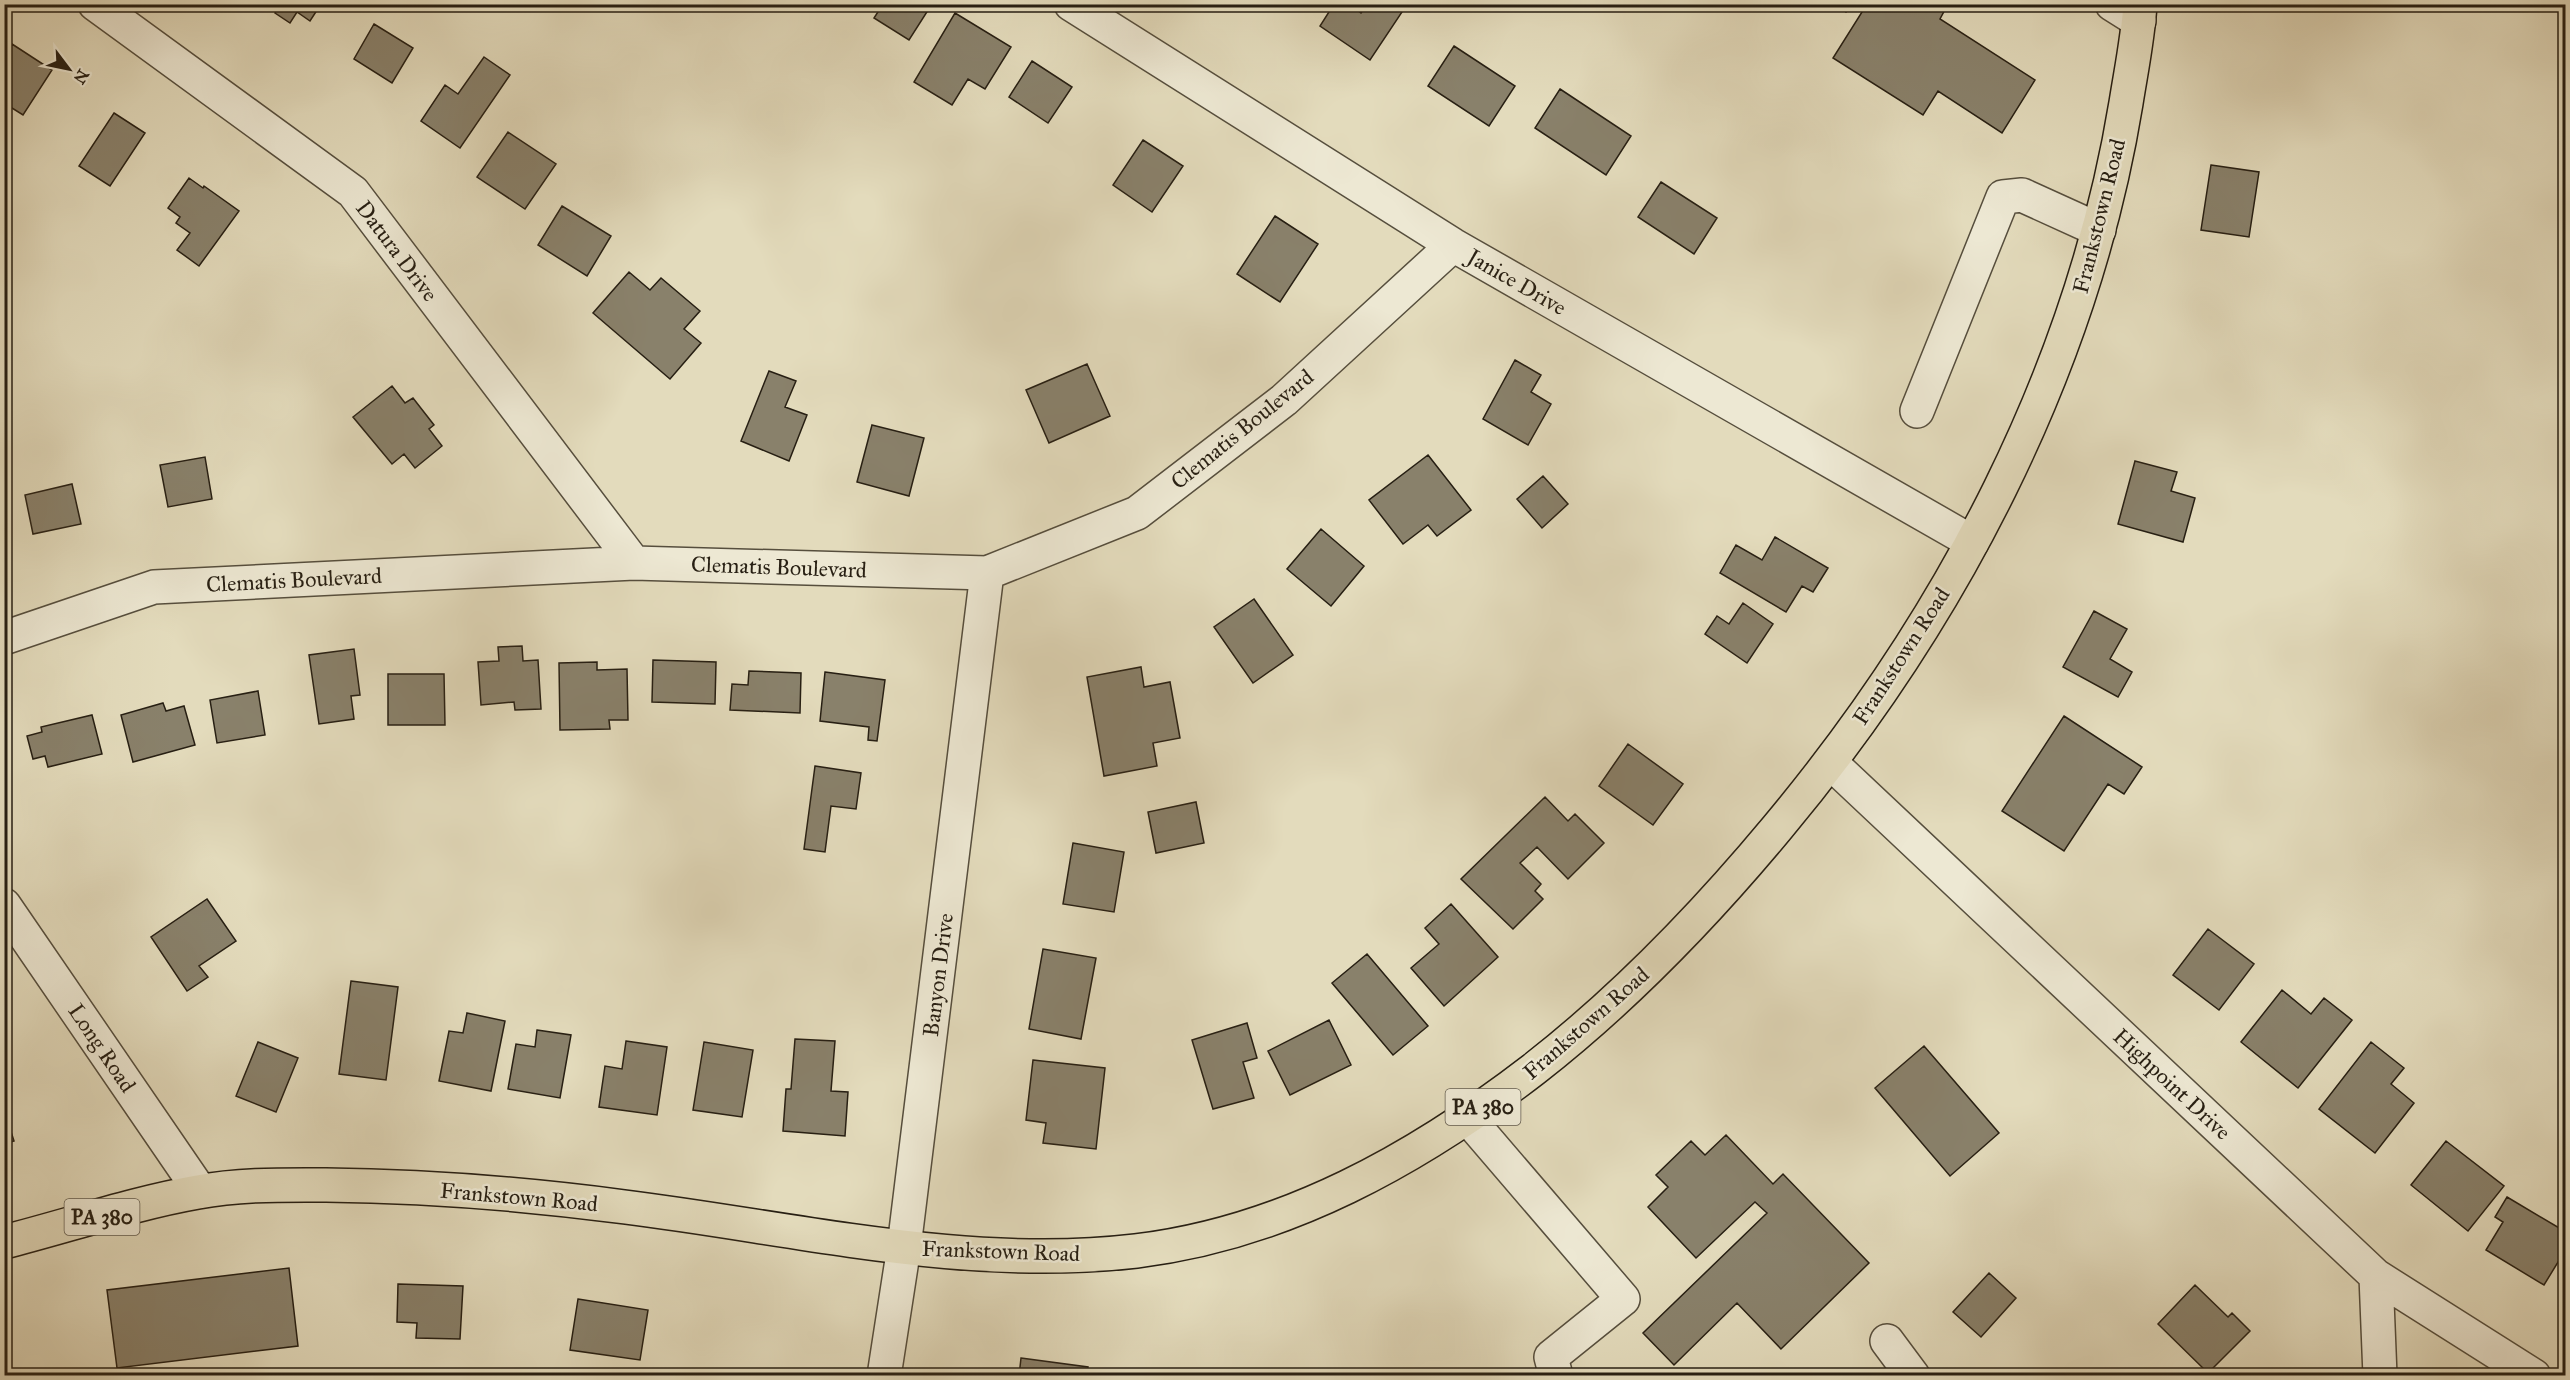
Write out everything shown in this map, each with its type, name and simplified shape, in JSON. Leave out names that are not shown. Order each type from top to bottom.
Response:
[{"type":"main road","name":"Frankstown Road","points":[[4,1242],[200,1191],[280,1185],[379,1185],[469,1191],[625,1207],[904,1247],[1050,1257],[1135,1251],[1199,1240],[1260,1224],[1323,1199],[1386,1168],[1467,1117],[1576,1036],[1669,951],[1741,872],[1832,763],[1902,663],[1972,542],[2025,436],[2071,319],[2099,230],[2119,146],[2139,13]]},
{"type":"street","name":"Datura Drive","points":[[95,4],[353,192],[634,563]]},
{"type":"street","name":"Janice Drive","points":[[1071,4],[1453,245],[1972,542]]},
{"type":"street","points":[[2112,4],[2139,13]]},
{"type":"street","points":[[1917,411],[2003,196],[2022,195],[2099,230]]},
{"type":"street","name":"Clematis Boulevard","points":[[4,638],[154,587],[634,563],[987,573],[1137,513],[1284,400],[1453,245]]},
{"type":"street","name":"Banyon Drive","points":[[884,1376],[904,1247],[987,573]]},
{"type":"street","name":"Highpoint Drive","points":[[1832,763],[2376,1276],[2534,1376]]},
{"type":"street","name":"Long Road","points":[[4,905],[200,1191]]},
{"type":"street","points":[[1467,1117],[1623,1299],[1551,1357],[1556,1376]]},
{"type":"street","points":[[2376,1276],[2380,1376]]},
{"type":"street","points":[[1887,1341],[1913,1376]]},
{"type":"building","points":[[279,4],[321,4],[310,21],[297,12],[290,23],[275,13]]},
{"type":"building","points":[[883,4],[932,4],[909,40],[874,18]]},
{"type":"building","points":[[1334,4],[1349,4],[1361,13],[1367,4],[1397,4],[1404,9],[1370,60],[1320,26]]},
{"type":"building","points":[[1833,4],[1851,4],[1846,12]]},
{"type":"building","points":[[1867,4],[1948,4],[1940,19],[2035,80],[2002,133],[1938,91],[1923,115],[1833,58]]},
{"type":"building","points":[[955,13],[1011,47],[985,89],[968,79],[952,105],[914,82]]},
{"type":"building","points":[[374,24],[413,48],[392,83],[354,59]]},
{"type":"building","points":[[12,44],[52,70],[23,115],[4,103],[4,56]]},
{"type":"building","points":[[1454,46],[1515,86],[1489,126],[1428,86]]},
{"type":"building","points":[[484,57],[510,75],[460,148],[421,121],[445,85],[458,94]]},
{"type":"building","points":[[1032,61],[1072,87],[1048,123],[1009,97]]},
{"type":"building","points":[[1560,89],[1631,136],[1606,175],[1535,128]]},
{"type":"building","points":[[114,113],[145,133],[110,186],[79,166]]},
{"type":"building","points":[[508,132],[556,164],[525,209],[477,177]]},
{"type":"building","points":[[1143,140],[1183,166],[1152,212],[1113,185]]},
{"type":"building","points":[[2211,165],[2259,172],[2249,237],[2201,230]]},
{"type":"building","points":[[189,178],[239,211],[199,266],[177,250],[190,233],[176,223],[180,217],[168,208]]},
{"type":"building","points":[[1661,182],[1717,218],[1694,254],[1638,217]]},
{"type":"building","points":[[562,206],[611,236],[587,276],[538,245]]},
{"type":"building","points":[[1275,216],[1318,244],[1280,302],[1237,274]]},
{"type":"building","points":[[629,272],[650,290],[661,278],[700,311],[684,329],[701,343],[670,379],[593,313]]},
{"type":"building","points":[[1515,360],[1541,375],[1531,392],[1551,404],[1528,445],[1483,419]]},
{"type":"building","points":[[1087,364],[1110,416],[1049,443],[1026,390]]},
{"type":"building","points":[[769,371],[796,381],[785,407],[807,415],[789,461],[741,441]]},
{"type":"building","points":[[392,386],[405,403],[413,398],[434,425],[429,429],[442,446],[415,468],[404,454],[392,464],[353,417]]},
{"type":"building","points":[[872,425],[924,438],[909,496],[857,482]]},
{"type":"building","points":[[1428,455],[1471,510],[1437,536],[1428,525],[1403,544],[1369,500]]},
{"type":"building","points":[[205,457],[212,499],[168,507],[160,465]]},
{"type":"building","points":[[2135,461],[2177,472],[2171,491],[2195,498],[2183,542],[2118,524]]},
{"type":"building","points":[[1543,476],[1568,504],[1542,528],[1517,499]]},
{"type":"building","points":[[72,484],[81,524],[33,534],[25,495]]},
{"type":"building","points":[[1321,529],[1364,566],[1331,606],[1287,569]]},
{"type":"building","points":[[1775,537],[1828,568],[1813,592],[1802,586],[1786,612],[1720,573],[1736,545],[1762,560]]},
{"type":"building","points":[[1254,599],[1293,655],[1253,683],[1214,627]]},
{"type":"building","points":[[1743,603],[1773,624],[1747,663],[1705,634],[1717,616],[1729,624]]},
{"type":"building","points":[[2094,611],[2127,629],[2110,659],[2132,672],[2118,697],[2063,667]]},
{"type":"building","points":[[522,646],[523,661],[538,660],[541,709],[515,710],[514,702],[481,705],[478,662],[499,661],[498,647]]},
{"type":"building","points":[[354,649],[360,695],[351,696],[354,719],[319,724],[309,655]]},
{"type":"building","points":[[653,660],[716,662],[715,704],[652,702]]},
{"type":"building","points":[[597,662],[597,670],[627,669],[628,720],[609,720],[610,729],[560,730],[559,663]]},
{"type":"building","points":[[1141,667],[1144,687],[1170,682],[1180,738],[1153,743],[1157,766],[1104,776],[1087,677]]},
{"type":"building","points":[[749,671],[801,673],[800,713],[730,710],[732,684],[748,685]]},
{"type":"building","points":[[825,672],[885,680],[877,741],[868,740],[869,727],[820,721]]},
{"type":"building","points":[[388,674],[444,674],[445,725],[388,725]]},
{"type":"building","points":[[258,691],[265,735],[217,743],[210,700]]},
{"type":"building","points":[[163,703],[166,711],[184,706],[195,745],[133,762],[121,715]]},
{"type":"building","points":[[92,715],[102,754],[48,767],[45,756],[33,759],[27,736],[42,732],[41,727]]},
{"type":"building","points":[[2064,716],[2142,767],[2124,794],[2108,784],[2064,851],[2002,811]]},
{"type":"building","points":[[1628,744],[1683,784],[1653,825],[1599,786]]},
{"type":"building","points":[[815,766],[861,773],[856,809],[831,806],[825,852],[804,849]]},
{"type":"building","points":[[1545,797],[1568,821],[1575,814],[1604,843],[1568,879],[1537,847],[1520,863],[1541,884],[1535,891],[1543,899],[1513,929],[1461,879]]},
{"type":"building","points":[[1196,802],[1204,843],[1156,853],[1148,812]]},
{"type":"building","points":[[1073,843],[1124,852],[1114,912],[1063,904]]},
{"type":"building","points":[[207,899],[236,941],[199,966],[208,977],[187,991],[151,937]]},
{"type":"building","points":[[1451,904],[1498,957],[1444,1006],[1411,968],[1439,944],[1425,928]]},
{"type":"building","points":[[2208,929],[2254,964],[2219,1010],[2173,975]]},
{"type":"building","points":[[1043,949],[1096,958],[1081,1039],[1029,1029]]},
{"type":"building","points":[[1367,954],[1428,1026],[1393,1055],[1332,983]]},
{"type":"building","points":[[351,981],[398,987],[386,1080],[339,1074]]},
{"type":"building","points":[[2282,990],[2311,1014],[2324,998],[2352,1020],[2298,1088],[2241,1042]]},
{"type":"building","points":[[467,1013],[505,1021],[491,1091],[439,1081],[449,1031],[463,1033]]},
{"type":"building","points":[[1329,1020],[1351,1065],[1290,1095],[1268,1051]]},
{"type":"building","points":[[1247,1023],[1257,1058],[1243,1062],[1254,1098],[1213,1109],[1192,1040]]},
{"type":"building","points":[[537,1030],[571,1035],[560,1098],[508,1089],[516,1044],[535,1047]]},
{"type":"building","points":[[795,1039],[835,1041],[831,1091],[848,1092],[845,1136],[783,1131],[786,1089],[791,1089]]},
{"type":"building","points":[[626,1041],[667,1047],[657,1115],[599,1107],[605,1066],[622,1069]]},
{"type":"building","points":[[258,1042],[298,1058],[276,1112],[236,1096]]},
{"type":"building","points":[[704,1042],[753,1050],[742,1117],[693,1110]]},
{"type":"building","points":[[2371,1042],[2404,1068],[2391,1084],[2414,1103],[2375,1153],[2319,1109]]},
{"type":"building","points":[[1924,1046],[1999,1133],[1950,1176],[1875,1088]]},
{"type":"building","points":[[1033,1060],[1105,1068],[1096,1149],[1043,1143],[1046,1123],[1026,1120]]},
{"type":"building","points":[[4,1110],[14,1141],[4,1144]]},
{"type":"building","points":[[1726,1135],[1773,1184],[1783,1174],[1869,1263],[1781,1349],[1737,1303],[1674,1365],[1643,1333],[1767,1213],[1755,1202],[1696,1258],[1648,1207],[1668,1187],[1656,1175],[1691,1141],[1705,1155]]},
{"type":"building","points":[[2446,1141],[2504,1186],[2468,1231],[2411,1185]]},
{"type":"building","points":[[2507,1197],[2566,1232],[2566,1249],[2544,1285],[2486,1250],[2503,1222],[2495,1217]]},
{"type":"building","points":[[289,1268],[298,1346],[117,1368],[107,1290]]},
{"type":"building","points":[[1989,1273],[2016,1298],[1981,1337],[1953,1312]]},
{"type":"building","points":[[398,1284],[463,1286],[460,1339],[416,1338],[417,1323],[397,1322]]},
{"type":"building","points":[[2195,1285],[2228,1317],[2232,1313],[2250,1331],[2208,1373],[2158,1324]]},
{"type":"building","points":[[578,1299],[648,1310],[640,1360],[570,1350]]},
{"type":"building","points":[[1021,1358],[1088,1367],[1087,1376],[1019,1376]]},
{"type":"building","points":[[1767,1369],[1772,1376],[1759,1376]]}]
